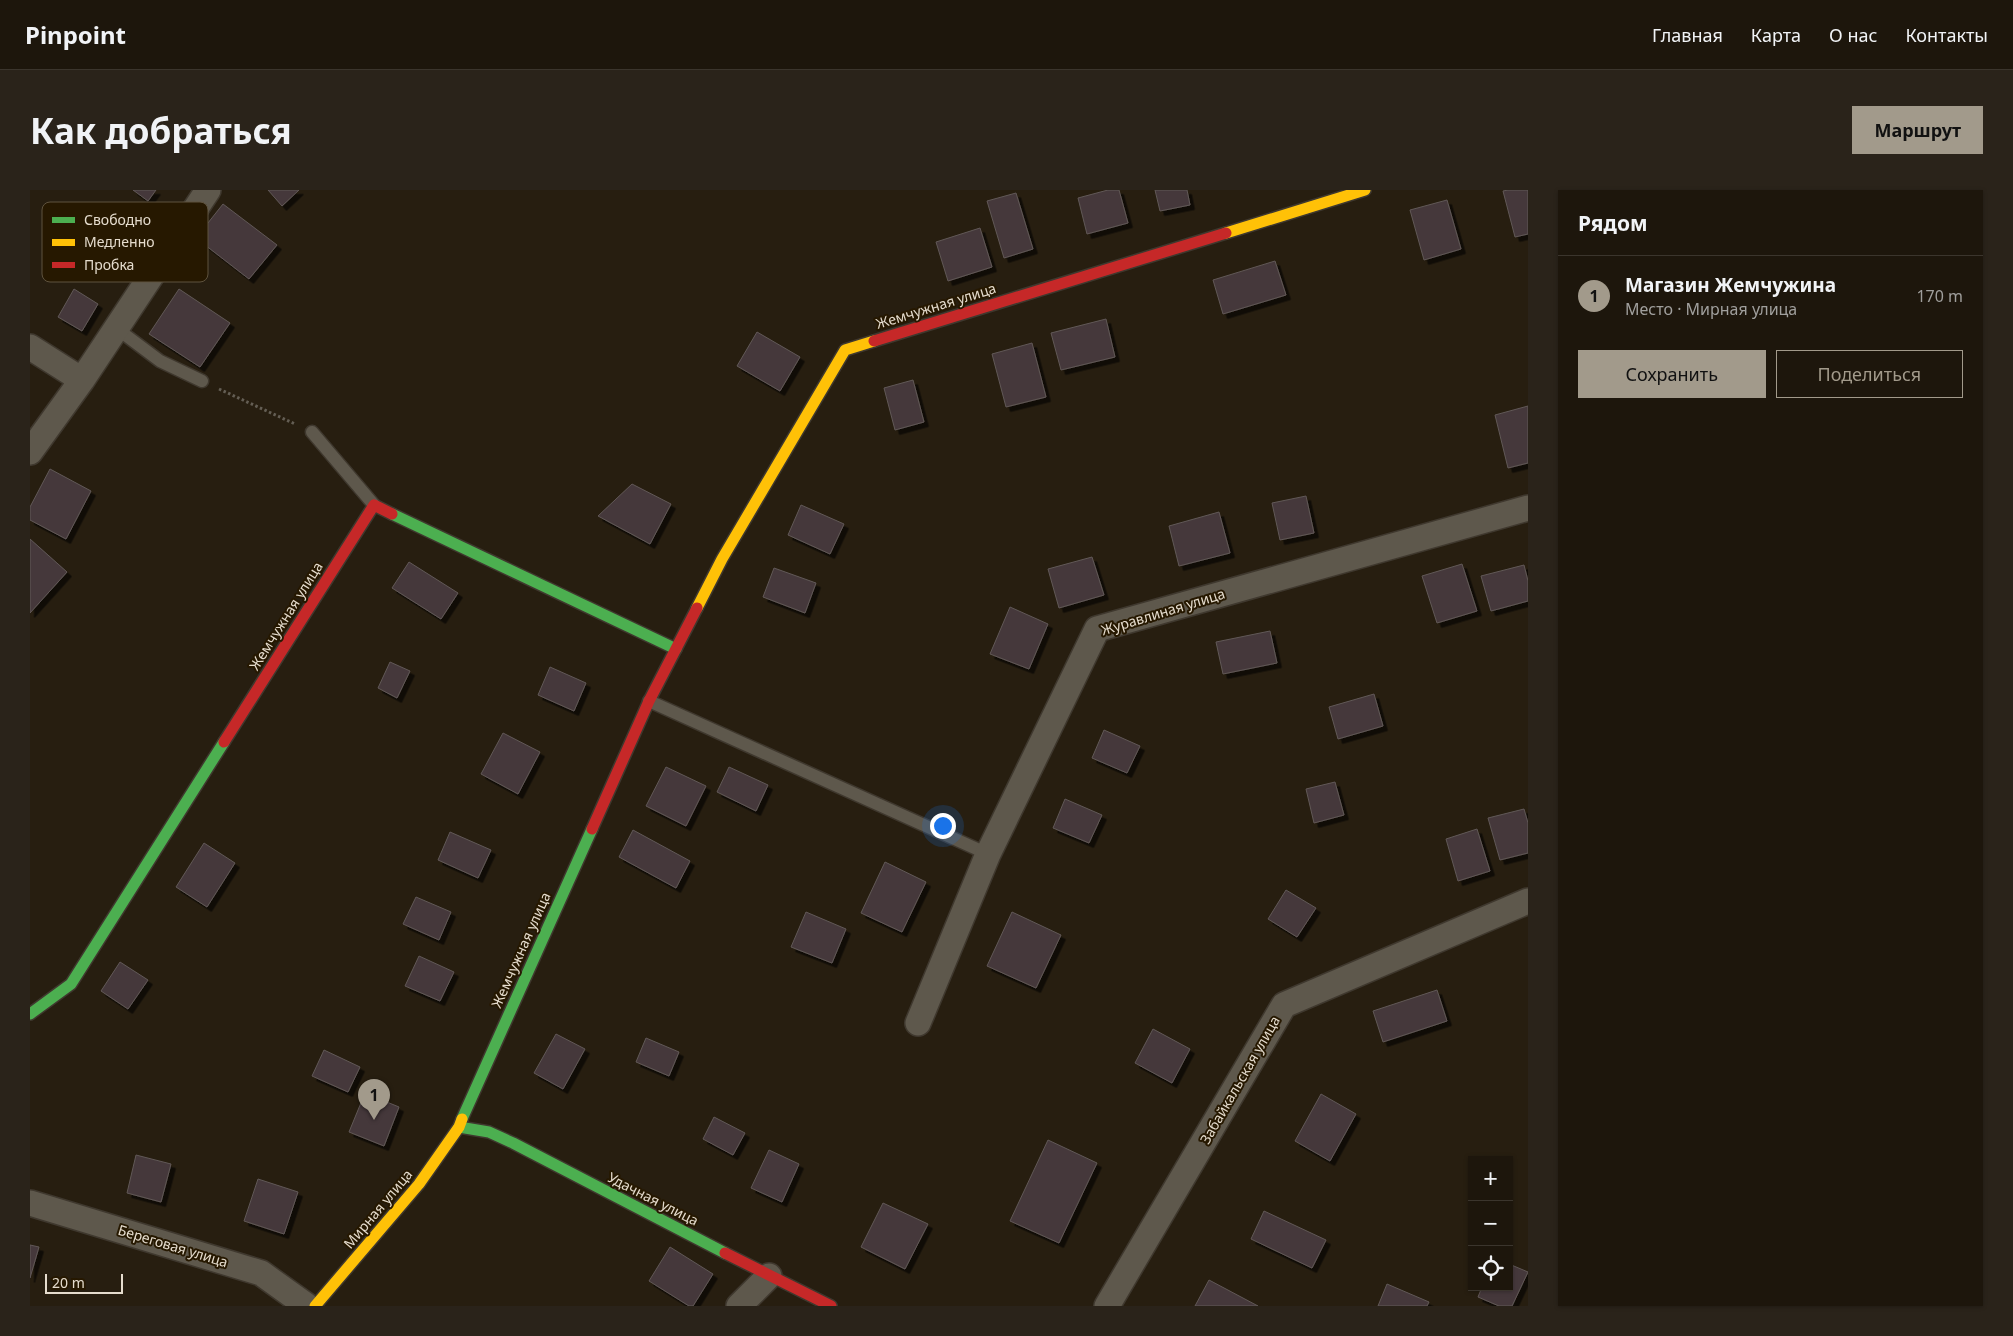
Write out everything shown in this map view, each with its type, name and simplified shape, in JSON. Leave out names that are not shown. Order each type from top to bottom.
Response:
[{"type":"street","points":[[200,202],[208,190]]},
{"type":"street","name":"Жемчужная улица","points":[[459,1127],[649,701],[722,559],[845,350],[1365,190]]},
{"type":"street","points":[[30,452],[82,380],[147,282]]},
{"type":"street","points":[[30,347],[82,380]]},
{"type":"street","points":[[374,505],[676,649]]},
{"type":"street","name":"Жемчужная улица","points":[[30,1014],[71,984],[374,505]]},
{"type":"street","name":"Журавлиная улица","points":[[918,1023],[988,854],[1097,629],[1528,508]]},
{"type":"street","name":"Забайкальская улица","points":[[1108,1306],[1284,1005],[1528,901]]},
{"type":"street","name":"Удачная улица","points":[[459,1127],[489,1132],[513,1143],[769,1276],[831,1306]]},
{"type":"street","name":"Мирная улица","points":[[315,1306],[419,1184],[459,1127]]},
{"type":"street","name":"Береговая улица","points":[[30,1203],[261,1273],[307,1306]]},
{"type":"street","points":[[739,1306],[769,1276]]},
{"type":"lane","points":[[116,328],[160,361],[202,381]]},
{"type":"lane","points":[[312,432],[374,505]]},
{"type":"lane","points":[[649,701],[988,854]]},
{"type":"path","points":[[202,381],[312,432]]},
{"type":"building","points":[[133,190],[156,190],[148,201]]},
{"type":"building","points":[[268,190],[299,190],[282,206]]},
{"type":"building","points":[[1108,190],[1119,190],[1128,223],[1087,234],[1078,198]]},
{"type":"building","points":[[1155,190],[1187,190],[1190,205],[1160,211]]},
{"type":"building","points":[[1528,190],[1528,234],[1515,237],[1503,191]]},
{"type":"building","points":[[1016,193],[1033,249],[1004,258],[987,201]]},
{"type":"building","points":[[1447,200],[1461,249],[1424,260],[1410,210]]},
{"type":"building","points":[[223,204],[277,245],[249,279],[208,247],[208,223]]},
{"type":"building","points":[[980,228],[992,267],[948,281],[936,242]]},
{"type":"building","points":[[1275,261],[1286,295],[1223,314],[1213,280]]},
{"type":"building","points":[[74,289],[98,304],[82,331],[58,317]]},
{"type":"building","points":[[179,289],[230,323],[200,367],[149,334]]},
{"type":"building","points":[[1106,319],[1115,357],[1061,370],[1051,333]]},
{"type":"building","points":[[757,332],[800,357],[780,391],[737,366]]},
{"type":"building","points":[[1032,343],[1046,397],[1006,407],[992,354]]},
{"type":"building","points":[[913,380],[924,422],[895,430],[884,388]]},
{"type":"building","points":[[1528,406],[1528,463],[1508,468],[1495,415]]},
{"type":"building","points":[[50,469],[91,491],[66,539],[30,520],[30,507]]},
{"type":"building","points":[[632,484],[671,504],[650,544],[598,516]]},
{"type":"building","points":[[1306,496],[1314,533],[1280,540],[1272,503]]},
{"type":"building","points":[[801,505],[844,524],[830,554],[788,535]]},
{"type":"building","points":[[1219,512],[1230,553],[1179,566],[1169,526]]},
{"type":"building","points":[[30,539],[67,572],[30,613]]},
{"type":"building","points":[[1092,557],[1104,595],[1059,608],[1048,569]]},
{"type":"building","points":[[409,562],[458,593],[441,619],[392,588]]},
{"type":"building","points":[[1462,564],[1477,611],[1437,623],[1422,576]]},
{"type":"building","points":[[1524,565],[1528,581],[1528,601],[1491,611],[1481,576]]},
{"type":"building","points":[[774,568],[816,583],[805,613],[763,597]]},
{"type":"building","points":[[1010,607],[1048,624],[1029,669],[990,654]]},
{"type":"building","points":[[1270,631],[1277,663],[1223,674],[1216,642]]},
{"type":"building","points":[[390,662],[410,671],[397,698],[378,688]]},
{"type":"building","points":[[550,667],[586,683],[574,711],[538,695]]},
{"type":"building","points":[[1374,694],[1383,726],[1338,739],[1329,707]]},
{"type":"building","points":[[1104,730],[1140,746],[1127,773],[1092,758]]},
{"type":"building","points":[[503,733],[540,752],[518,794],[481,774]]},
{"type":"building","points":[[666,767],[706,786],[686,826],[646,806]]},
{"type":"building","points":[[729,767],[768,785],[756,811],[717,792]]},
{"type":"building","points":[[1335,782],[1344,815],[1314,823],[1306,789]]},
{"type":"building","points":[[1065,799],[1102,815],[1089,843],[1053,828]]},
{"type":"building","points":[[1524,809],[1528,823],[1528,853],[1500,860],[1488,818]]},
{"type":"building","points":[[1477,829],[1490,871],[1458,881],[1446,839]]},
{"type":"building","points":[[633,830],[690,861],[676,888],[619,857]]},
{"type":"building","points":[[450,832],[491,850],[478,878],[438,860]]},
{"type":"building","points":[[204,843],[235,863],[207,907],[176,887]]},
{"type":"building","points":[[885,862],[926,882],[902,932],[861,913]]},
{"type":"building","points":[[1286,890],[1316,908],[1297,937],[1268,919]]},
{"type":"building","points":[[416,897],[451,912],[439,940],[403,924]]},
{"type":"building","points":[[806,912],[846,929],[832,963],[791,947]]},
{"type":"building","points":[[1012,912],[1061,935],[1036,988],[987,966]]},
{"type":"building","points":[[419,956],[454,972],[440,1001],[405,986]]},
{"type":"building","points":[[120,962],[148,980],[128,1009],[101,991]]},
{"type":"building","points":[[1437,990],[1447,1021],[1383,1042],[1373,1011]]},
{"type":"building","points":[[1153,1029],[1190,1049],[1172,1083],[1135,1063]]},
{"type":"building","points":[[556,1034],[585,1049],[563,1089],[534,1073]]},
{"type":"building","points":[[646,1038],[679,1052],[669,1076],[636,1062]]},
{"type":"building","points":[[324,1050],[360,1067],[348,1092],[312,1076]]},
{"type":"building","points":[[365,1093],[399,1107],[384,1146],[349,1132]]},
{"type":"building","points":[[1321,1094],[1356,1114],[1330,1161],[1295,1141]]},
{"type":"building","points":[[714,1117],[745,1133],[733,1155],[703,1139]]},
{"type":"building","points":[[1048,1140],[1097,1163],[1059,1243],[1010,1221]]},
{"type":"building","points":[[769,1150],[799,1164],[782,1202],[751,1188]]},
{"type":"building","points":[[136,1155],[171,1164],[161,1202],[127,1193]]},
{"type":"building","points":[[258,1179],[298,1192],[284,1234],[244,1221]]},
{"type":"building","points":[[883,1203],[928,1224],[905,1269],[861,1247]]},
{"type":"building","points":[[1264,1211],[1326,1240],[1312,1268],[1251,1239]]},
{"type":"building","points":[[30,1245],[39,1247],[30,1278]]},
{"type":"building","points":[[670,1247],[713,1274],[693,1306],[689,1306],[649,1281]]},
{"type":"building","points":[[1513,1266],[1528,1272],[1512,1306],[1499,1306],[1478,1297],[1480,1291],[1513,1291]]},
{"type":"building","points":[[1209,1280],[1258,1306],[1195,1306]]},
{"type":"building","points":[[1387,1284],[1429,1302],[1427,1306],[1378,1306]]},
{"type":"traffic: fast","points":[[392,514],[676,649]]},
{"type":"traffic: fast","points":[[30,1014],[71,984],[224,742]]},
{"type":"traffic: fast","points":[[462,1119],[592,829]]},
{"type":"traffic: fast","points":[[459,1127],[489,1132],[513,1143],[725,1253]]},
{"type":"traffic: slow","points":[[1226,233],[1365,190]]},
{"type":"traffic: slow","points":[[697,608],[722,559],[845,350],[874,341]]},
{"type":"traffic: slow","points":[[315,1306],[419,1184],[459,1127],[462,1119]]},
{"type":"traffic: jam","points":[[874,341],[1226,233]]},
{"type":"traffic: jam","points":[[224,742],[374,505],[392,514]]},
{"type":"traffic: jam","points":[[592,829],[649,701],[697,608]]},
{"type":"traffic: jam","points":[[725,1253],[831,1306]]},
{"type":"place","name":"Магазин Жемчужина","points":[[374,1120]]}]
